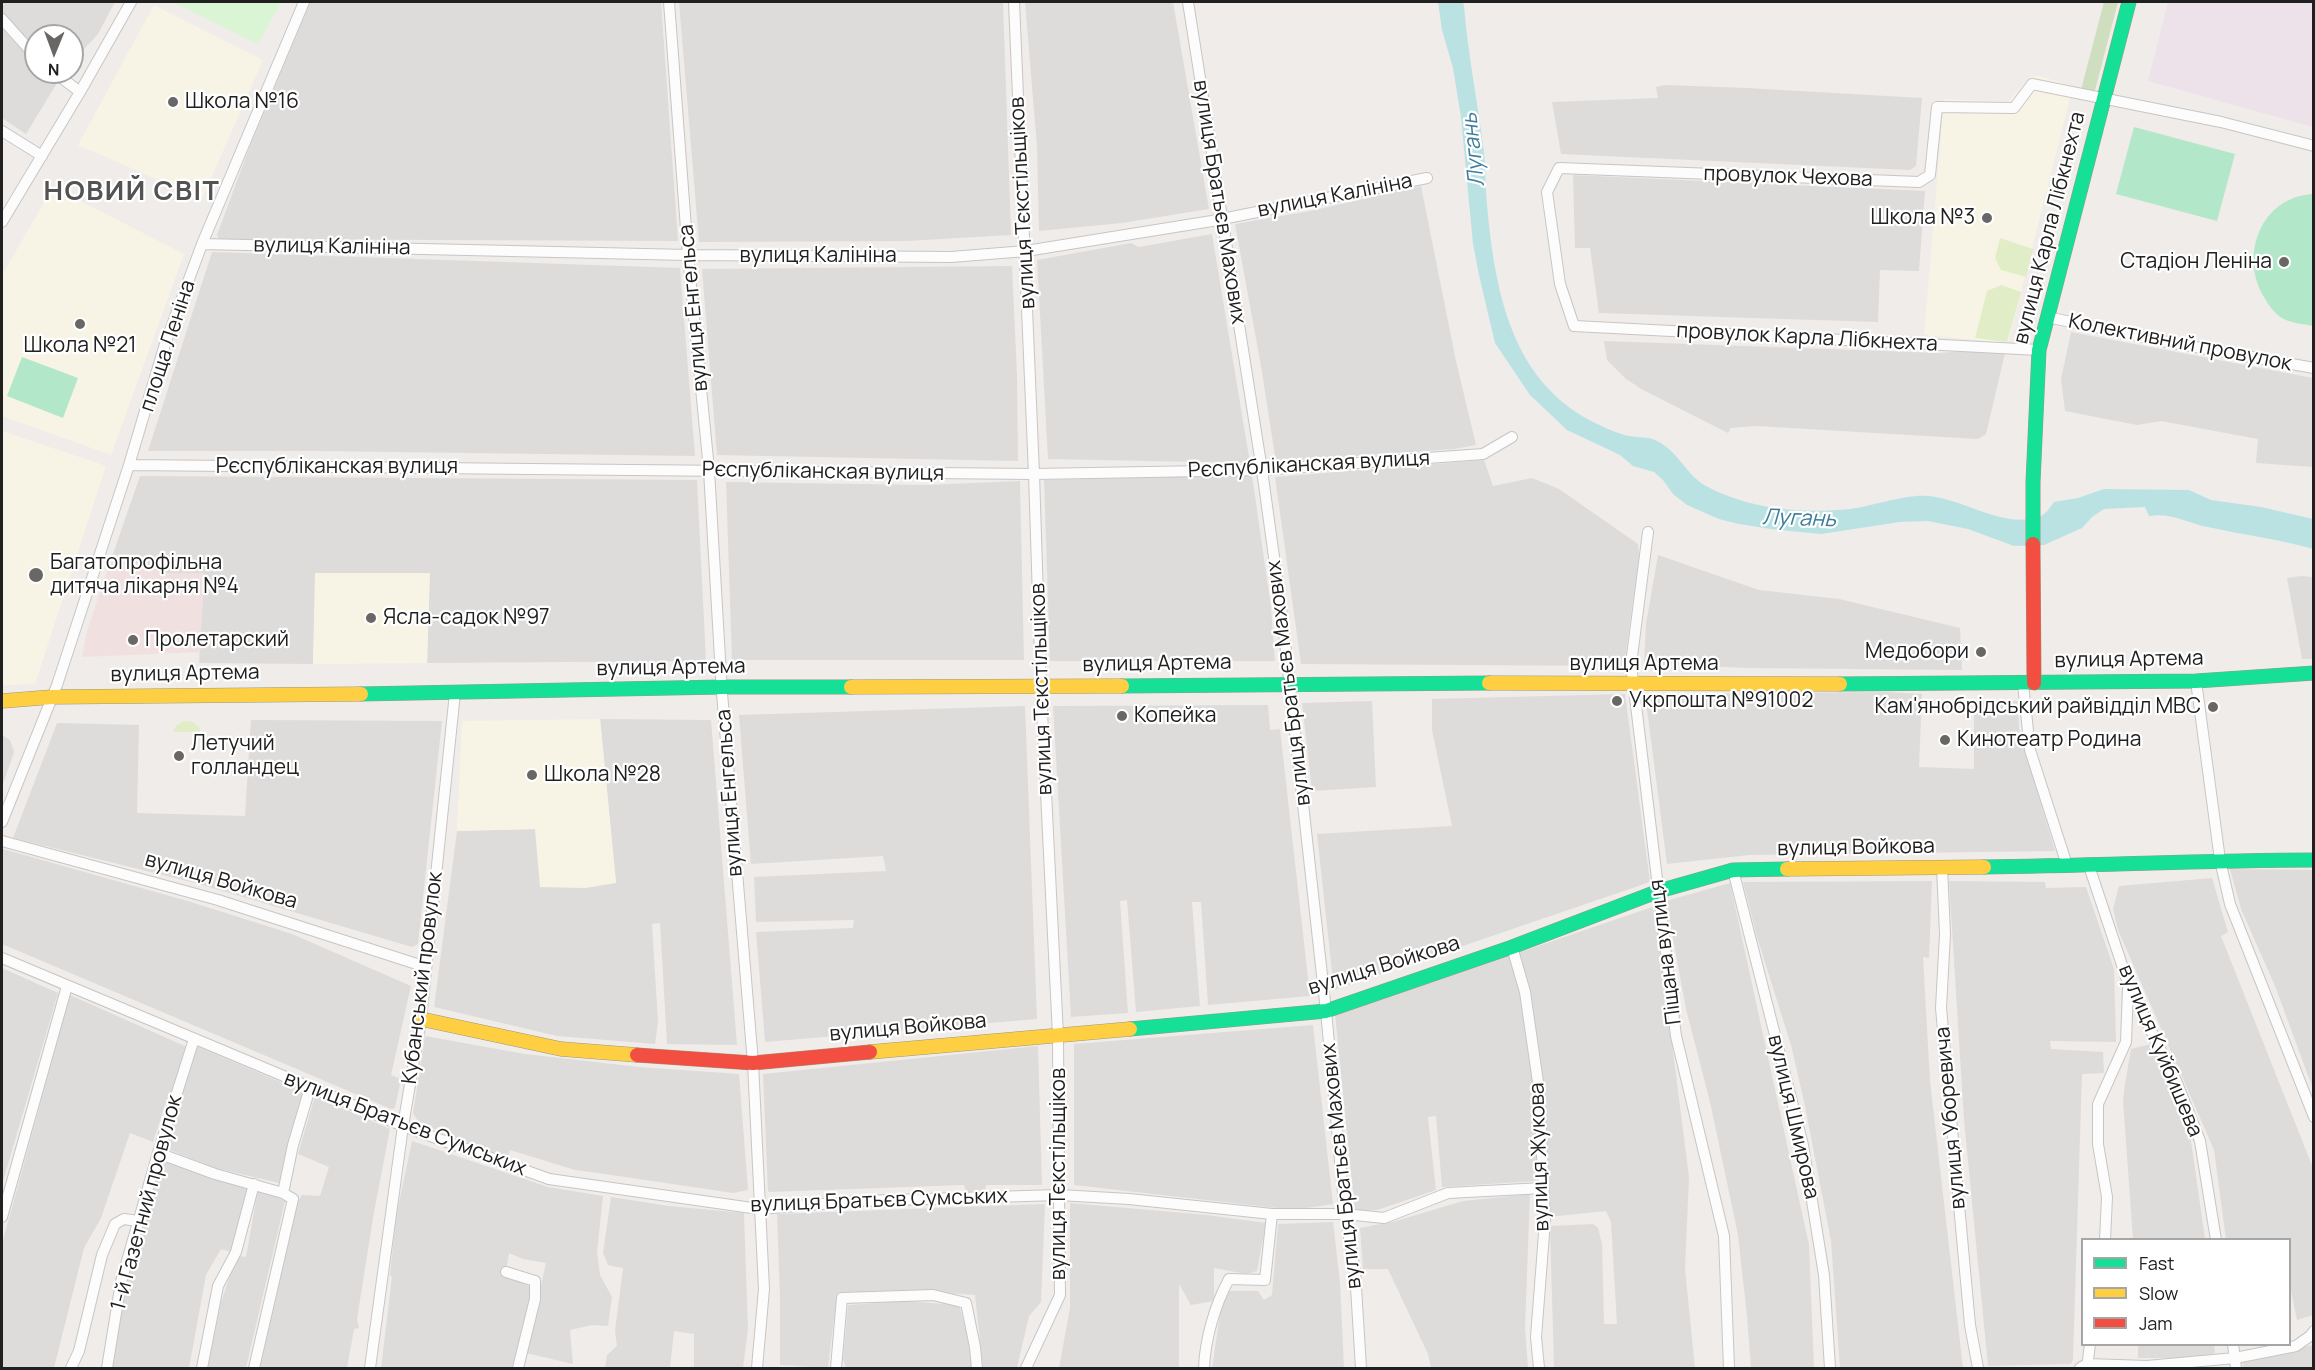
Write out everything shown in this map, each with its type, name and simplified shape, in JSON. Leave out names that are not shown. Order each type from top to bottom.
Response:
[{"type":"street","points":[[2,222],[131,2]]},
{"type":"street","name":"площа Леніна","points":[[2,822],[52,697],[129,465],[165,344],[202,244],[304,2]]},
{"type":"street","name":"вулиця Енгельса","points":[[669,2],[688,255],[710,470],[722,687],[753,1063],[764,1289],[758,1368]]},
{"type":"street","name":"вулиця Тєкстільщіков","points":[[1014,2],[1026,251],[1040,687],[1058,1036],[1060,1295],[1026,1368]]},
{"type":"street","name":"вулиця Братьєв Махових","points":[[1188,2],[1262,470],[1282,615],[1326,1011],[1345,1214],[1355,1271],[1360,1368]]},
{"type":"street","name":"вулиця Карла Лібкнехта","points":[[2028,683],[2034,612],[2033,482],[2039,350],[2129,2]]},
{"type":"street","points":[[2,19],[24,44]]},
{"type":"street","points":[[70,84],[80,92]]},
{"type":"street","name":"провулок Чехова","points":[[1574,326],[1560,284],[1547,192],[1559,168],[1919,182],[1930,175],[1937,107],[2014,108],[2032,84],[2104,98]]},
{"type":"street","points":[[2104,98],[2221,122],[2313,146]]},
{"type":"street","points":[[2,130],[42,156]]},
{"type":"street","name":"вулиця Калініна","points":[[202,244],[688,255],[951,257],[1026,251],[1222,219],[1427,178]]},
{"type":"street","name":"Колективний провулок","points":[[2048,317],[2162,341],[2313,368]]},
{"type":"street","name":"провулок Карла Лібкнехта","points":[[1574,326],[2039,350]]},
{"type":"street","name":"Рєспубліканская вулиця","points":[[129,465],[1034,474],[1262,470],[1483,454],[1512,437]]},
{"type":"street","name":"Піщана вулиця","points":[[1648,532],[1631,664],[1676,1036],[1724,1236],[1729,1368]]},
{"type":"street","name":"вулиця Артема","points":[[2,701],[52,697],[455,693],[722,687],[2196,681],[2313,673]]},
{"type":"street","points":[[2196,681],[2220,860],[2230,904],[2313,1118]]},
{"type":"street","points":[[2028,683],[2030,750],[2067,866]]},
{"type":"street","name":"Кубанський провулок","points":[[370,1368],[403,1126],[421,1019],[455,693]]},
{"type":"street","name":"вулиця Войкова","points":[[2,842],[218,900],[426,967]]},
{"type":"street","name":"вулиця Войкова","points":[[421,1019],[561,1049],[753,1063],[1326,1011],[1512,947],[1659,891],[1733,870],[2090,866],[2220,860],[2313,860]]},
{"type":"street","name":"вулиця Куйбишева","points":[[2090,866],[2129,986],[2177,1083],[2200,1141],[2216,1238]]},
{"type":"street","name":"вулиця Уборевича","points":[[1942,867],[1945,934],[1941,1008],[1970,1325],[1978,1368]]},
{"type":"street","name":"вулиця Шмирова","points":[[1733,870],[1803,1145],[1824,1275],[1830,1368]]},
{"type":"street","name":"вулиця Жукова","points":[[1512,947],[1525,992],[1539,1089],[1545,1221],[1536,1337],[1539,1368]]},
{"type":"street","name":"вулиця Братьєв Сумських","points":[[2,958],[403,1126],[549,1179],[759,1209],[860,1201],[1059,1195],[1129,1199],[1272,1214],[1345,1214],[1384,1218],[1448,1193],[1543,1188]]},
{"type":"street","points":[[2,1217],[67,986]]},
{"type":"street","points":[[2105,1238],[2107,1197],[2098,1144],[2098,1104],[2126,1042],[2129,986]]},
{"type":"street","name":"1-й Газетний провулок","points":[[107,1368],[121,1282],[194,1039]]},
{"type":"street","points":[[283,1193],[293,1145],[310,1088]]},
{"type":"street","points":[[158,1153],[215,1174],[283,1193],[293,1199],[254,1368]]},
{"type":"street","points":[[202,1368],[218,1286],[236,1252],[254,1184]]},
{"type":"street","points":[[1204,1368],[1204,1356],[1221,1294],[1228,1279],[1265,1280],[1272,1214]]},
{"type":"street","points":[[71,1368],[79,1351],[102,1255],[115,1224],[124,1219],[138,1221]]},
{"type":"street","points":[[506,1272],[535,1281],[534,1299],[518,1368]]},
{"type":"street","points":[[836,1368],[842,1298],[933,1295],[966,1303],[977,1368]]},
{"type":"street","points":[[2090,1346],[2085,1367],[2236,1363],[2296,1346],[2313,1331]]},
{"type":"street","points":[[2232,1346],[2236,1363]]},
{"type":"shaded area","points":[[2,2],[115,2],[98,34],[84,49],[84,24],[24,24],[24,38],[2,13]]},
{"type":"shaded area","points":[[310,2],[661,2],[678,241],[219,239],[217,235],[248,151]]},
{"type":"shaded area","points":[[679,2],[1003,2],[1011,235],[907,241],[699,242]]},
{"type":"shaded area","points":[[1025,2],[1173,2],[1209,209],[1122,223],[1039,231],[1037,147]]},
{"type":"shaded area","points":[[2168,2],[2313,2],[2313,127],[2148,81]]},
{"type":"shaded area","name":"Школа №16","points":[[154,5],[263,60],[202,199],[78,145]]},
{"type":"shaded area","points":[[2,28],[24,52],[24,84],[56,84],[26,134],[2,118]]},
{"type":"shaded area","name":"Школа №3","points":[[2038,76],[2073,86],[2008,343],[1924,335],[1944,99],[2008,102],[2030,77]]},
{"type":"shaded area","points":[[1666,85],[1922,98],[1916,166],[1910,170],[1561,154],[1552,102],[1658,98],[1656,87]]},
{"type":"shaded area","points":[[1573,175],[1925,191],[1919,271],[1880,270],[1878,322],[1599,313],[1590,248],[1575,248]]},
{"type":"shaded area","points":[[1421,186],[1456,361],[1476,445],[1454,449],[1276,462],[1235,224],[1310,211]]},
{"type":"shaded area","name":"Школа №21","points":[[53,187],[184,254],[111,455],[2,416],[2,275]]},
{"type":"shaded area","points":[[1212,234],[1250,463],[1048,459],[1037,260],[1131,243],[1139,247]]},
{"type":"shaded area","points":[[212,252],[680,268],[695,456],[148,451]]},
{"type":"shaded area","points":[[1012,266],[1018,461],[717,455],[702,269]]},
{"type":"shaded area","points":[[2071,332],[2313,378],[2313,467],[2256,463],[2258,439],[2161,421],[2137,425],[2065,411],[2061,379]]},
{"type":"shaded area","points":[[1604,341],[1939,353],[1965,351],[2005,353],[1986,434],[1978,439],[1756,426],[1731,428],[1728,433],[1626,379],[1607,360]]},
{"type":"shaded area","name":"Багатопрофільна дитяча лікарня №4","points":[[2,431],[106,466],[35,684],[2,685]]},
{"type":"shaded area","points":[[1484,460],[1493,486],[1532,478],[1559,489],[1638,544],[1639,557],[1624,666],[1301,664],[1275,477]]},
{"type":"shaded area","points":[[1252,475],[1271,607],[1275,661],[1050,661],[1044,480]]},
{"type":"shaded area","points":[[140,476],[697,480],[706,661],[427,663],[429,573],[316,573],[313,664],[199,663],[204,573],[161,573],[113,554]]},
{"type":"shaded area","points":[[1020,481],[1024,660],[732,660],[726,482],[926,485]]},
{"type":"shaded area","points":[[113,554],[161,573],[204,573],[200,652],[82,657],[87,631]]},
{"type":"shaded area","points":[[1658,555],[1759,590],[1839,599],[1960,628],[1962,670],[1750,668],[1644,664],[1646,624]]},
{"type":"shaded area","name":"Ясла-садок №97","points":[[315,573],[430,573],[427,663],[313,664]]},
{"type":"shaded area","points":[[2313,577],[2313,659],[2302,659],[2287,578]]},
{"type":"shaded area","points":[[1887,692],[1922,694],[1919,767],[1974,769],[1974,701],[2018,701],[2019,729],[2055,851],[1749,855],[1667,864],[1645,694]]},
{"type":"shaded area","points":[[1625,694],[1650,882],[1334,990],[1317,834],[1452,826],[1432,730],[1432,699]]},
{"type":"shaded area","points":[[1372,701],[1376,787],[1312,791],[1302,703]]},
{"type":"shaded area","points":[[1268,705],[1270,730],[1280,729],[1310,996],[1208,1005],[1201,902],[1192,902],[1200,1006],[1136,1012],[1127,900],[1120,901],[1128,1013],[1071,1017],[1053,706]]},
{"type":"shaded area","points":[[1025,706],[1037,1019],[765,1042],[756,932],[853,928],[854,920],[756,922],[754,877],[886,871],[883,856],[751,864],[739,715]]},
{"type":"shaded area","points":[[600,719],[711,720],[737,1045],[667,1044],[660,923],[652,924],[658,1022],[655,1044],[557,1036],[434,1007],[457,831],[535,829],[616,883]]},
{"type":"shaded area","name":"Школа №28","points":[[600,719],[616,883],[585,888],[540,887],[535,829],[457,831],[462,721]]},
{"type":"shaded area","points":[[251,720],[442,721],[418,944],[412,947],[199,884],[13,838],[57,723],[139,725],[137,813],[245,816]]},
{"type":"shaded area","points":[[2,735],[10,740],[14,752],[2,787]]},
{"type":"shaded area","points":[[3,849],[191,902],[292,934],[411,986],[391,1075],[401,1079],[395,1108],[391,1109],[2,944]]},
{"type":"shaded area","points":[[2230,869],[2313,870],[2313,1089],[2275,986],[2241,909]]},
{"type":"shaded area","points":[[2212,878],[2228,932],[2221,936],[2313,1168],[2313,1315],[2297,1320],[2291,1291],[2291,1238],[2226,1238],[2214,1150],[2118,930],[2113,909],[2119,886]]},
{"type":"shaded area","points":[[1932,881],[1929,958],[1923,957],[1930,1081],[1963,1368],[1840,1368],[1831,1241],[1805,1106],[1791,1045],[1757,937],[1743,882]]},
{"type":"shaded area","points":[[1949,881],[2045,882],[2046,888],[2086,887],[2114,969],[2116,1042],[2050,1041],[2051,1049],[2103,1052],[2104,1073],[2082,1074],[2073,1359],[2071,1364],[1988,1366],[1964,1120]]},
{"type":"shaded area","points":[[1730,883],[1809,1245],[1814,1368],[1751,1368],[1738,1235],[1710,1102],[1686,1009],[1666,901]]},
{"type":"shaded area","points":[[1652,907],[1656,918],[1689,1177],[1685,1269],[1695,1368],[1554,1368],[1550,1226],[1593,1224],[1598,1228],[1602,1244],[1604,1324],[1617,1324],[1611,1222],[1606,1211],[1549,1217],[1541,1065],[1529,992],[1518,953]]},
{"type":"shaded area","points":[[1510,952],[1519,983],[1538,1110],[1536,1181],[1442,1187],[1436,1116],[1428,1117],[1436,1190],[1377,1210],[1355,1211],[1335,1014]]},
{"type":"shaded area","points":[[2,968],[58,993],[2,1185]]},
{"type":"shaded area","points":[[70,995],[187,1047],[171,1098],[167,1099],[153,1142],[130,1133],[101,1218],[84,1248],[54,1368],[2,1368],[2,1244]]},
{"type":"shaded area","points":[[1313,1025],[1333,1204],[1294,1210],[1074,1185],[1074,1044]]},
{"type":"shaded area","points":[[425,1036],[525,1054],[639,1067],[739,1074],[748,1190],[733,1193],[575,1170],[510,1150],[508,1158],[419,1123],[413,1113]]},
{"type":"shaded area","points":[[2155,1043],[2190,1134],[2205,1238],[2133,1238],[2123,1101],[2131,1049]]},
{"type":"shaded area","points":[[196,1046],[304,1092],[279,1183],[215,1168],[165,1148]]},
{"type":"shaded area","points":[[1038,1046],[1042,1185],[986,1185],[985,1192],[967,1193],[964,1185],[768,1192],[763,1074]]},
{"type":"shaded area","points":[[315,1096],[390,1129],[357,1319],[359,1328],[354,1329],[347,1368],[260,1368],[295,1206],[302,1195],[320,1196],[329,1167],[298,1154]]},
{"type":"shaded area","points":[[412,1141],[548,1187],[603,1196],[597,1252],[600,1275],[612,1297],[608,1326],[592,1325],[570,1330],[573,1364],[526,1353],[546,1263],[523,1259],[509,1253],[505,1276],[530,1286],[532,1295],[515,1368],[381,1368],[392,1277],[390,1275],[396,1217]]},
{"type":"shaded area","points":[[163,1161],[249,1187],[232,1252],[221,1249],[206,1275],[189,1368],[111,1368],[128,1271]]},
{"type":"shaded area","points":[[258,1189],[285,1201],[246,1368],[207,1368],[221,1303],[231,1272],[239,1256],[246,1257]]},
{"type":"shaded area","points":[[1530,1194],[1525,1327],[1528,1368],[1431,1368],[1428,1354],[1388,1269],[1363,1269],[1360,1228],[1396,1221],[1463,1201]]},
{"type":"shaded area","points":[[611,1197],[669,1206],[744,1213],[748,1329],[743,1368],[694,1368],[694,1334],[674,1331],[670,1368],[605,1368],[607,1355],[617,1346],[615,1331],[623,1268],[608,1265],[603,1253]]},
{"type":"shaded area","points":[[1070,1203],[1207,1215],[1266,1223],[1257,1271],[1246,1274],[1214,1268],[1214,1301],[1191,1305],[1179,1284],[1179,1368],[1059,1368],[1070,1308]]},
{"type":"shaded area","points":[[1045,1204],[1041,1302],[1029,1316],[1017,1368],[983,1368],[975,1295],[927,1292],[837,1294],[828,1368],[780,1365],[777,1214]]},
{"type":"shaded area","points":[[1333,1222],[1340,1282],[1344,1368],[1212,1368],[1221,1307],[1228,1291],[1258,1291],[1264,1300],[1272,1295],[1278,1224]]},
{"type":"shaded area","points":[[903,1301],[959,1305],[973,1355],[974,1368],[846,1368],[843,1359],[848,1305]]},
{"type":"shaded area","points":[[2313,1345],[2313,1368],[2244,1368],[2242,1362]]},
{"type":"shaded area","points":[[2138,1346],[2214,1346],[2215,1353],[2194,1358],[2138,1358]]},
{"type":"green space","points":[[173,2],[281,2],[258,44]]},
{"type":"green space","points":[[2104,2],[2118,2],[2094,94],[2081,90]]},
{"type":"green space","points":[[2134,127],[2235,154],[2217,221],[2116,194]]},
{"type":"green space","name":"Стадіон Леніна","points":[[2314,194],[2313,326],[2285,320],[2274,311],[2257,281],[2254,264],[2255,247],[2268,217],[2280,205],[2295,198]]},
{"type":"green space","points":[[2000,238],[2033,249],[2026,277],[2001,270],[1995,258]]},
{"type":"green space","points":[[2001,285],[2021,292],[2007,342],[1975,338],[1987,291]]},
{"type":"green space","points":[[22,357],[78,378],[63,418],[7,396]]},
{"type":"green space","points":[[184,721],[193,722],[200,728],[200,732],[173,732],[176,726]]},
{"type":"water","name":"Лугань","points":[[1438,2],[1463,2],[1464,6],[1484,153],[1486,199],[1494,262],[1508,318],[1519,345],[1533,369],[1551,391],[1579,414],[1615,432],[1654,439],[1671,451],[1699,482],[1722,494],[1758,505],[1814,511],[1858,508],[1907,497],[1932,496],[1995,516],[2026,520],[2043,515],[2054,502],[2078,498],[2104,489],[2189,490],[2211,500],[2261,507],[2313,519],[2313,549],[2208,527],[2165,515],[2149,516],[2145,507],[2104,509],[2082,528],[2044,545],[2014,546],[1968,529],[1928,521],[1900,522],[1821,534],[1739,524],[1719,519],[1687,505],[1673,494],[1654,472],[1633,466],[1620,455],[1567,430],[1530,395],[1495,343],[1473,244],[1461,117]]},
{"type":"traffic: fast","points":[[2033,544],[2033,482],[2039,350],[2129,2]]},
{"type":"traffic: fast","points":[[1840,684],[2196,681],[2314,673]]},
{"type":"traffic: fast","points":[[1122,686],[1489,683]]},
{"type":"traffic: fast","points":[[361,694],[722,687],[851,687]]},
{"type":"traffic: fast","points":[[1984,867],[2314,860]]},
{"type":"traffic: fast","points":[[1130,1029],[1326,1011],[1512,947],[1659,891],[1733,870],[1787,869]]},
{"type":"traffic: slow","points":[[1489,683],[1840,684]]},
{"type":"traffic: slow","points":[[851,687],[1122,686]]},
{"type":"traffic: slow","points":[[2,701],[52,697],[361,694]]},
{"type":"traffic: slow","points":[[1787,869],[1984,867]]},
{"type":"traffic: slow","points":[[421,1019],[561,1049],[637,1055]]},
{"type":"traffic: slow","points":[[870,1052],[1130,1029]]},
{"type":"traffic: jam","points":[[2033,544],[2034,683]]},
{"type":"traffic: jam","points":[[637,1055],[753,1063],[870,1052]]},
{"type":"place","name":"Школа №16","points":[[173,102]]},
{"type":"place","name":"Школа №3","points":[[1987,218]]},
{"type":"place","name":"Стадіон Леніна","points":[[2284,262]]},
{"type":"place","name":"Школа №21","points":[[80,324]]},
{"type":"place","name":"Багатопрофільна дитяча лікарня №4","points":[[36,575]]},
{"type":"place","name":"Ясла-садок №97","points":[[371,618]]},
{"type":"place","name":"Пролетарский","points":[[133,640]]},
{"type":"place","name":"Медобори","points":[[1981,652]]},
{"type":"place","name":"Укрпошта №91002","points":[[1617,701]]},
{"type":"place","name":"Кам'янобрідський райвідділ МВС","points":[[2213,707]]},
{"type":"place","name":"Копейка","points":[[1122,716]]},
{"type":"place","name":"Кинотеатр Родина","points":[[1945,740]]},
{"type":"place","name":"Летучий голландец","points":[[179,756]]},
{"type":"place","name":"Школа №28","points":[[532,775]]},
{"type":"district","name":"НОВИЙ СВІТ","points":[[132,192]]}]
